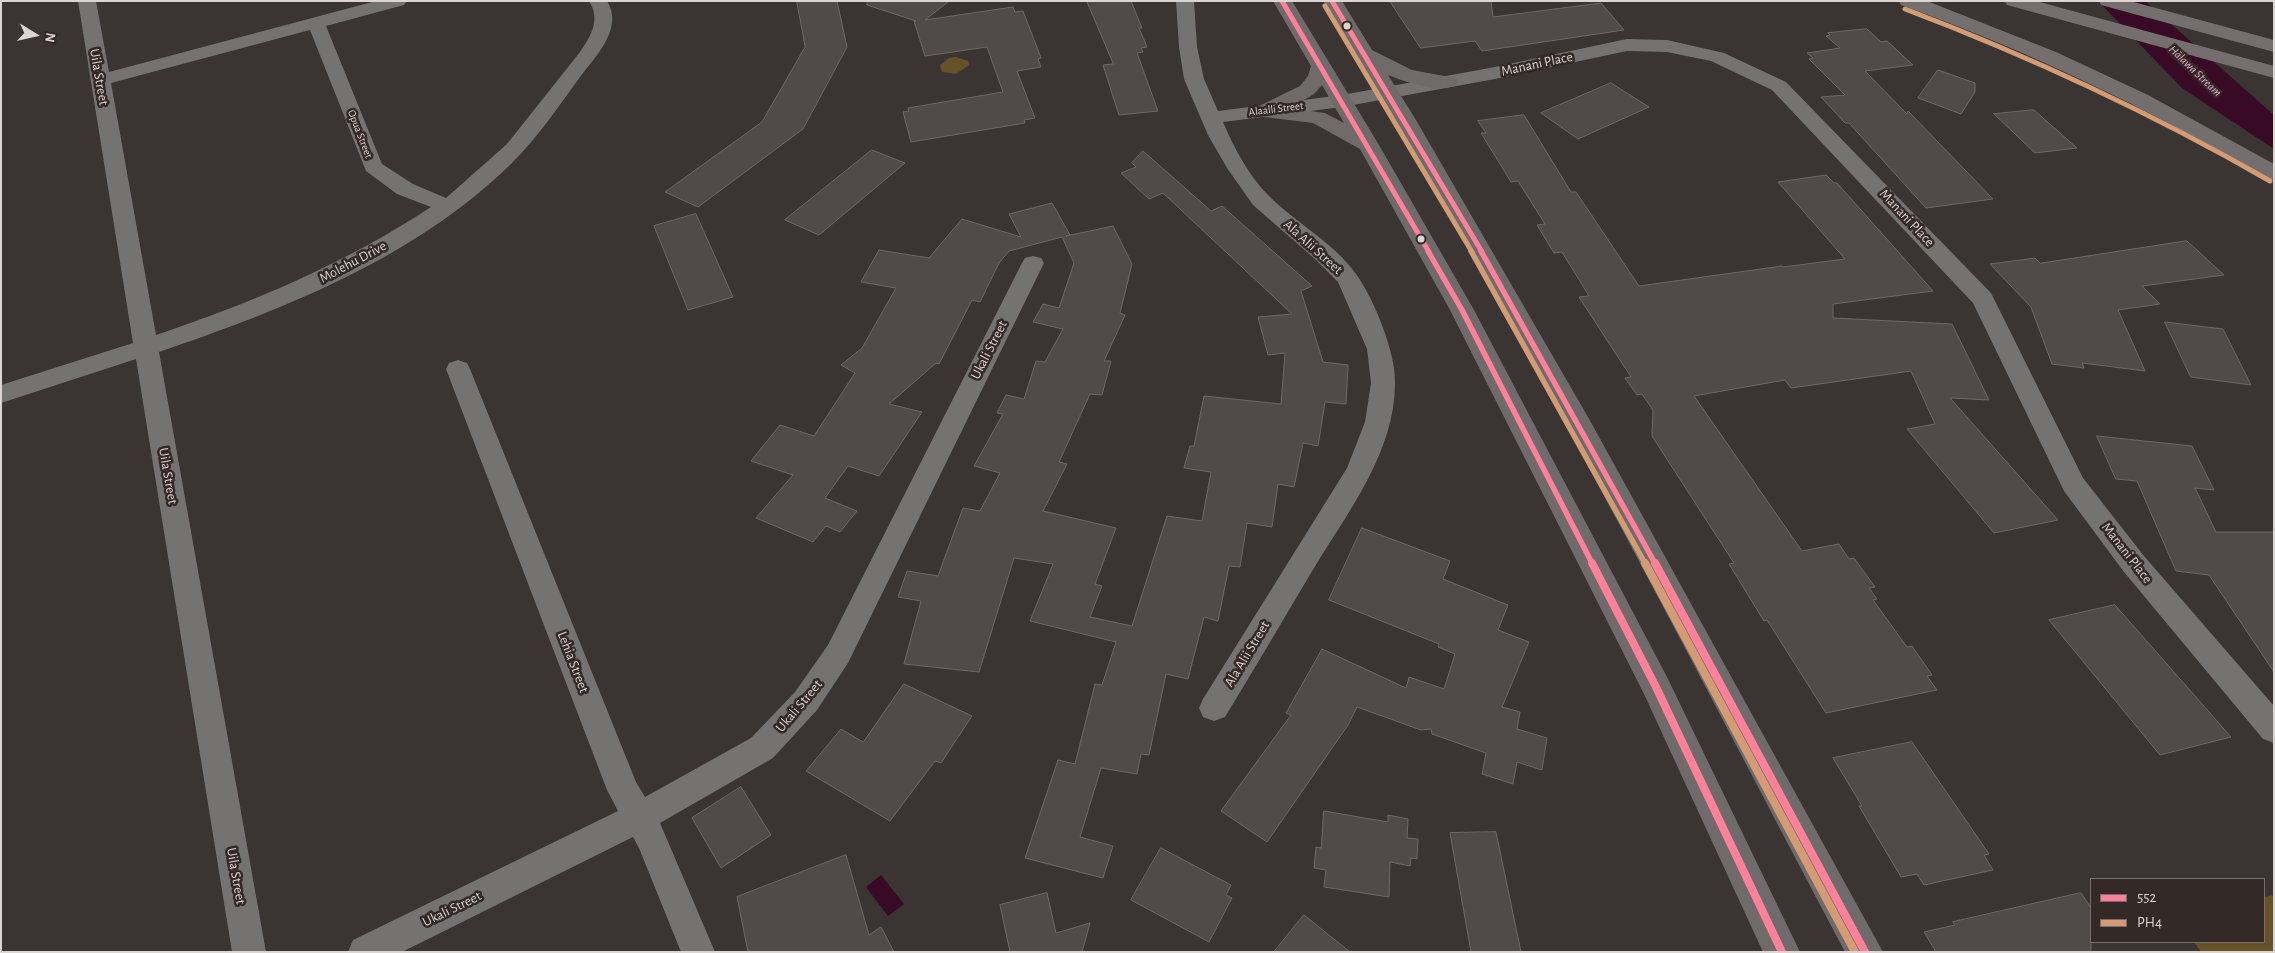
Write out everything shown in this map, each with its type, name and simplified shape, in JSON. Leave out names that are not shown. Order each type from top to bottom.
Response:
[{"type":"highway","points":[[1908,1],[1976,26],[2084,72],[2171,114],[2274,173]]},
{"type":"highway","points":[[2014,1],[2274,72]]},
{"type":"highway","points":[[2108,1],[2274,46]]},
{"type":"main road","points":[[1282,1],[1368,145],[1462,310],[1656,687],[1782,952]]},
{"type":"main road","points":[[1332,1],[1388,92],[1578,424],[1865,952]]},
{"type":"main road","points":[[1364,53],[1384,66],[1400,73],[1418,79],[1448,82]]},
{"type":"main road","points":[[1264,110],[1309,90],[1319,77],[1320,67]]},
{"type":"main road","points":[[1264,110],[1318,117],[1368,145]]},
{"type":"street","name":"Uila Street","points":[[86,1],[249,952]]},
{"type":"street","points":[[99,80],[398,1]]},
{"type":"street","name":"Molehu Drive","points":[[1,394],[146,347],[284,297],[331,275],[412,230],[474,185],[524,138],[592,48],[600,34],[604,22],[604,13],[598,1]]},
{"type":"street","name":"Ala Alii Street","points":[[1185,1],[1188,47],[1194,79],[1210,118],[1236,168],[1261,200],[1323,254],[1347,278],[1379,349],[1383,383],[1378,422],[1358,471],[1214,708]]},
{"type":"street","name":"Opua Street","points":[[316,23],[373,167],[405,189],[446,206]]},
{"type":"street","name":"Manani Place","points":[[1342,101],[1448,82],[1627,45],[1667,46],[1717,57],[1779,86],[1983,299],[2073,484],[2134,564],[2274,729]]},
{"type":"street","name":"Alaalli Street","points":[[1210,118],[1342,101]]},
{"type":"street","name":"Ukali Street","points":[[365,952],[638,818],[762,748],[806,701],[829,669],[1033,264]]},
{"type":"street","name":"Lehia Street","points":[[458,369],[624,790],[638,818],[652,839],[698,952]]},
{"type":"shaded area","points":[[956,57],[968,61],[969,65],[956,74],[942,72],[940,65],[949,58]]},
{"type":"shaded area","points":[[2274,895],[2274,952],[2201,952],[2195,943],[2265,943],[2265,897]]},
{"type":"water","name":"Hālawa Stream","points":[[2098,1],[2145,1],[2274,115],[2274,149],[2182,88]]},
{"type":"water","points":[[881,875],[904,904],[888,916],[866,887]]},
{"type":"building","points":[[797,1],[837,1],[847,47],[803,129],[698,207],[665,192],[762,122],[805,47]]},
{"type":"building","points":[[868,1],[949,1],[925,20],[1013,7],[1015,12],[1023,11],[1041,58],[1038,59],[1041,67],[1017,71],[1035,118],[1024,120],[1025,123],[911,142],[903,112],[909,111],[908,108],[1003,92],[987,47],[925,56],[914,21],[916,21],[867,5]]},
{"type":"building","points":[[1087,1],[1131,1],[1142,28],[1139,28],[1147,47],[1141,48],[1143,52],[1137,53],[1158,111],[1119,115],[1103,65],[1113,64]]},
{"type":"building","points":[[1390,1],[1491,1],[1493,17],[1601,3],[1624,30],[1482,51],[1475,41],[1421,48]]},
{"type":"building","points":[[1867,29],[1881,42],[1887,41],[1913,65],[1865,71],[1907,114],[1908,111],[1993,199],[1926,208],[1849,123],[1845,123],[1821,97],[1845,95],[1809,59],[1813,58],[1807,53],[1840,48],[1826,36],[1830,35],[1828,33]]},
{"type":"building","points":[[1938,70],[1975,83],[1975,92],[1961,114],[1918,98]]},
{"type":"building","points":[[1611,83],[1649,107],[1578,139],[1541,113]]},
{"type":"building","points":[[2034,110],[2077,148],[2035,153],[1994,114]]},
{"type":"building","points":[[1524,115],[1571,192],[1576,192],[1639,286],[1845,259],[1778,182],[1826,175],[1834,183],[1837,183],[1933,291],[1833,304],[1833,318],[1952,324],[1989,400],[1950,398],[2058,520],[1994,533],[1907,429],[1935,424],[1911,371],[1791,388],[1785,380],[1694,396],[1802,551],[1839,544],[1849,559],[1854,558],[1875,587],[1869,588],[1877,599],[1873,600],[1907,647],[1912,646],[1932,675],[1927,676],[1937,690],[1826,713],[1767,620],[1764,621],[1729,564],[1734,563],[1652,436],[1653,410],[1642,394],[1637,395],[1625,378],[1631,377],[1579,297],[1589,296],[1562,252],[1554,253],[1537,225],[1545,224],[1518,181],[1511,182],[1481,133],[1486,133],[1478,121]]},
{"type":"building","points":[[872,150],[905,163],[819,235],[785,220]]},
{"type":"building","points":[[1143,151],[1211,211],[1222,206],[1312,286],[1301,291],[1323,362],[1348,365],[1346,404],[1325,402],[1318,446],[1303,443],[1294,487],[1278,484],[1272,527],[1247,523],[1240,567],[1229,566],[1218,621],[1204,617],[1188,679],[1166,674],[1149,755],[1141,754],[1137,774],[1101,768],[1080,837],[1113,846],[1103,878],[1025,858],[1058,760],[1075,764],[1095,684],[1102,685],[1116,642],[1030,621],[1053,564],[1014,558],[979,672],[904,664],[921,601],[898,597],[907,571],[938,576],[963,508],[980,511],[1000,473],[974,466],[1003,414],[997,413],[1006,395],[1024,399],[1036,361],[1045,362],[1063,329],[1033,322],[1043,304],[1059,308],[1074,263],[1062,237],[1009,251],[999,263],[980,302],[972,300],[939,364],[936,363],[889,404],[922,412],[879,476],[848,466],[825,498],[857,511],[840,532],[826,526],[813,542],[756,518],[793,475],[751,461],[780,425],[814,436],[855,373],[841,365],[862,348],[896,288],[861,282],[879,250],[929,258],[962,219],[1021,237],[1009,214],[1052,203],[1070,235],[1066,236],[1113,226],[1132,264],[1120,313],[1125,315],[1104,361],[1111,361],[1102,395],[1090,394],[1059,462],[1067,464],[1043,511],[1116,528],[1095,584],[1102,586],[1090,617],[1132,626],[1167,516],[1202,521],[1211,472],[1184,468],[1190,446],[1194,446],[1204,396],[1281,404],[1285,353],[1268,355],[1258,317],[1292,314],[1163,193],[1149,199],[1121,173],[1136,167],[1132,163]]},
{"type":"building","points":[[696,214],[733,297],[688,310],[654,226]]},
{"type":"building","points":[[2187,241],[2224,275],[2142,286],[2160,304],[2118,310],[2145,371],[2082,363],[2084,368],[2052,364],[2031,307],[1990,264],[2035,258],[2040,263]]},
{"type":"building","points":[[2165,322],[2223,329],[2251,385],[2191,377]]},
{"type":"building","points":[[2097,436],[2192,446],[2214,490],[2195,488],[2216,532],[2274,532],[2274,672],[2209,575],[2176,571],[2137,481],[2116,479]]},
{"type":"building","points":[[1362,528],[1450,561],[1443,579],[1508,605],[1498,630],[1529,642],[1502,707],[1520,712],[1517,729],[1547,738],[1542,770],[1517,762],[1513,784],[1482,774],[1486,753],[1432,734],[1431,729],[1421,730],[1357,707],[1348,725],[1267,842],[1221,811],[1291,715],[1286,713],[1322,649],[1406,688],[1409,677],[1444,689],[1455,654],[1438,647],[1439,644],[1329,600]]},
{"type":"building","points":[[2115,605],[2231,737],[2160,755],[2049,620]]},
{"type":"building","points":[[904,684],[972,716],[941,763],[935,761],[890,821],[806,771],[841,729],[863,742]]},
{"type":"building","points":[[1912,742],[1989,854],[1984,855],[1993,870],[1924,885],[1917,874],[1901,877],[1833,758]]},
{"type":"building","points":[[741,787],[771,835],[721,868],[692,818]]},
{"type":"building","points":[[1324,811],[1388,822],[1388,815],[1408,819],[1407,838],[1418,839],[1417,859],[1411,858],[1410,866],[1390,862],[1389,897],[1324,887],[1326,870],[1314,868],[1316,847],[1321,848]]},
{"type":"building","points":[[1496,832],[1521,952],[1471,952],[1450,833]]},
{"type":"building","points":[[1161,848],[1231,885],[1226,895],[1232,898],[1209,942],[1131,900]]},
{"type":"building","points":[[846,855],[869,935],[881,927],[894,952],[748,952],[737,897]]},
{"type":"building","points":[[1047,893],[1056,933],[1090,923],[1082,952],[1010,952],[1000,905]]},
{"type":"building","points":[[2081,893],[2090,906],[2091,952],[1936,952],[1924,932],[1955,925],[1953,922]]},
{"type":"building","points":[[1304,915],[1350,952],[1274,952]]},
{"type":"transit line","name":"552","points":[[1282,1],[1368,145],[1462,310],[1656,687],[1782,952]]},
{"type":"transit line","name":"552","points":[[1332,1],[1472,235],[1606,472],[1865,952]]},
{"type":"transit line","name":"PH4","points":[[1325,6],[1396,122],[1531,356],[1855,952]]},
{"type":"transit line","name":"PH4","points":[[1905,9],[2045,65],[2091,86],[2181,131],[2270,181]]}]
